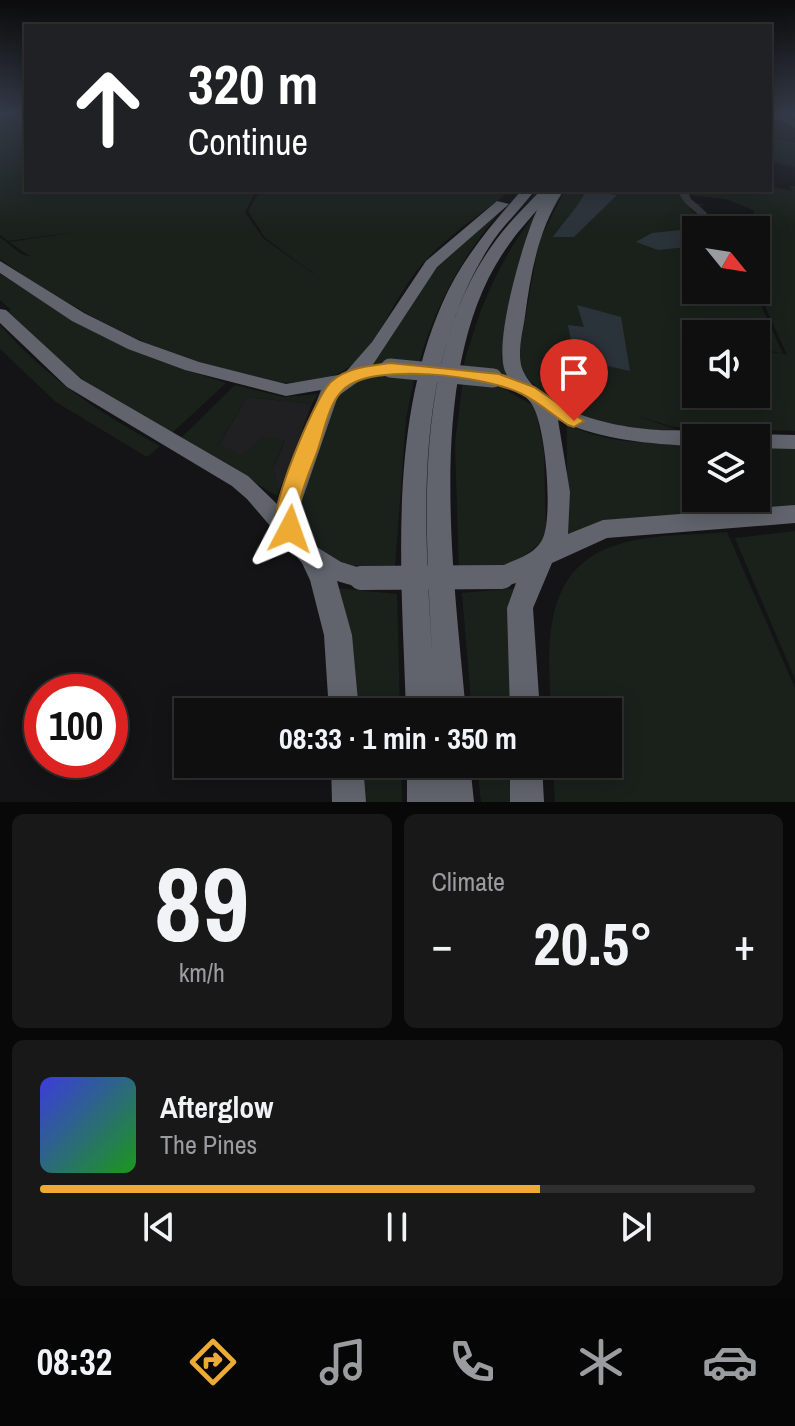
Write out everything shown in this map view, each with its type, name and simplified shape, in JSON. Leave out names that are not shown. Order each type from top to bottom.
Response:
[{"type":"highway","points":[[293,538],[287,515],[290,497],[327,396],[372,355],[414,286],[433,263],[520,192]]},
{"type":"highway","points":[[421,698],[415,500],[430,358],[451,300],[479,248],[527,192]]},
{"type":"highway","points":[[450,698],[439,527],[439,454],[447,388],[457,344],[480,280],[500,243],[546,192]]},
{"type":"highway","points":[[524,698],[520,608],[540,560],[554,542],[558,524],[552,424],[513,370],[511,352],[532,240],[545,207],[556,192]]},
{"type":"highway","points":[[0,266],[78,317],[120,338],[254,384],[294,391],[390,368],[493,378],[534,395],[574,421],[604,432],[682,438]]},
{"type":"highway","points":[[0,314],[74,383],[186,448],[255,493],[312,559],[329,587],[337,615],[343,698]]},
{"type":"highway","points":[[770,441],[795,442]]},
{"type":"highway","points":[[312,559],[333,570],[361,578],[502,577],[603,529],[795,514]]},
{"type":"highway","points":[[348,778],[349,802]]},
{"type":"highway","points":[[423,778],[424,802]]},
{"type":"highway","points":[[455,778],[457,802]]},
{"type":"highway","points":[[526,778],[527,802]]},
{"type":"street","points":[[683,192],[687,200],[704,215]]},
{"type":"shaded area","points":[[0,152],[24,152],[24,192],[256,192],[245,212],[264,239],[324,281],[265,238],[248,211],[259,192],[508,192],[425,261],[358,359],[324,379],[281,382],[230,374],[177,356],[123,332],[74,306],[0,259],[0,237],[21,254],[31,257],[9,242],[77,232],[8,241],[0,235]]},
{"type":"shaded area","points":[[772,152],[795,152],[795,167],[772,161]]},
{"type":"shaded area","points":[[772,186],[792,191],[789,186],[795,186],[795,431],[770,430],[770,424],[682,424],[682,427],[674,427],[634,415],[675,429],[652,431],[608,425],[567,409],[549,397],[517,365],[539,241],[564,192],[772,192]]},
{"type":"shaded area","points":[[585,192],[617,195],[574,237],[553,237]]},
{"type":"shaded area","points":[[547,199],[527,236],[501,357],[508,375],[463,367],[495,278],[518,238]]},
{"type":"shaded area","points":[[506,204],[477,242],[444,297],[419,363],[370,364],[445,255]]},
{"type":"shaded area","points":[[682,230],[682,247],[658,250],[636,242],[652,233]]},
{"type":"shaded area","points":[[0,274],[101,336],[152,358],[226,383],[171,434],[84,380],[26,332],[6,313],[11,310],[0,300]]},
{"type":"shaded area","points":[[577,305],[621,317],[630,371],[586,361],[596,352],[594,348],[574,357],[568,325],[584,327]]},
{"type":"shaded area","points":[[0,325],[74,393],[160,446],[147,457],[56,402],[0,349]]},
{"type":"shaded area","points":[[770,325],[783,354],[770,351]]},
{"type":"shaded area","points":[[368,375],[415,375],[406,419],[395,568],[346,565],[319,551],[300,530],[296,511],[335,400],[345,386]]},
{"type":"shaded area","points":[[463,379],[501,387],[535,407],[544,452],[546,537],[516,561],[486,570],[459,571],[455,443]]},
{"type":"shaded area","points":[[235,385],[284,397],[318,394],[312,404],[247,397],[219,444],[242,456],[262,437],[285,440],[273,468],[279,491],[277,496],[181,438]]},
{"type":"shaded area","points":[[247,397],[312,404],[279,491],[273,469],[285,441],[242,456],[219,445]]},
{"type":"shaded area","points":[[567,424],[614,439],[682,444],[682,512],[754,512],[567,535]]},
{"type":"shaded area","points":[[770,446],[795,447],[795,507],[770,510]]},
{"type":"shaded area","points":[[795,531],[795,679],[735,538]]},
{"type":"shaded area","points":[[727,532],[795,688],[795,802],[555,802],[554,778],[622,778],[622,698],[550,698],[551,635],[563,588],[576,569],[596,554],[623,543],[661,536]]},
{"type":"shaded area","points":[[336,588],[397,594],[400,698],[350,698]]},
{"type":"shaded area","points":[[520,588],[516,698],[471,698],[462,593]]},
{"type":"shaded area","points":[[357,778],[401,778],[402,802],[359,802]]},
{"type":"shaded area","points":[[478,778],[517,778],[517,802],[481,802]]},
{"type":"route","points":[[290,529],[287,515],[290,497],[327,396],[339,383],[356,374],[390,368],[507,381],[528,390],[574,421]]}]
